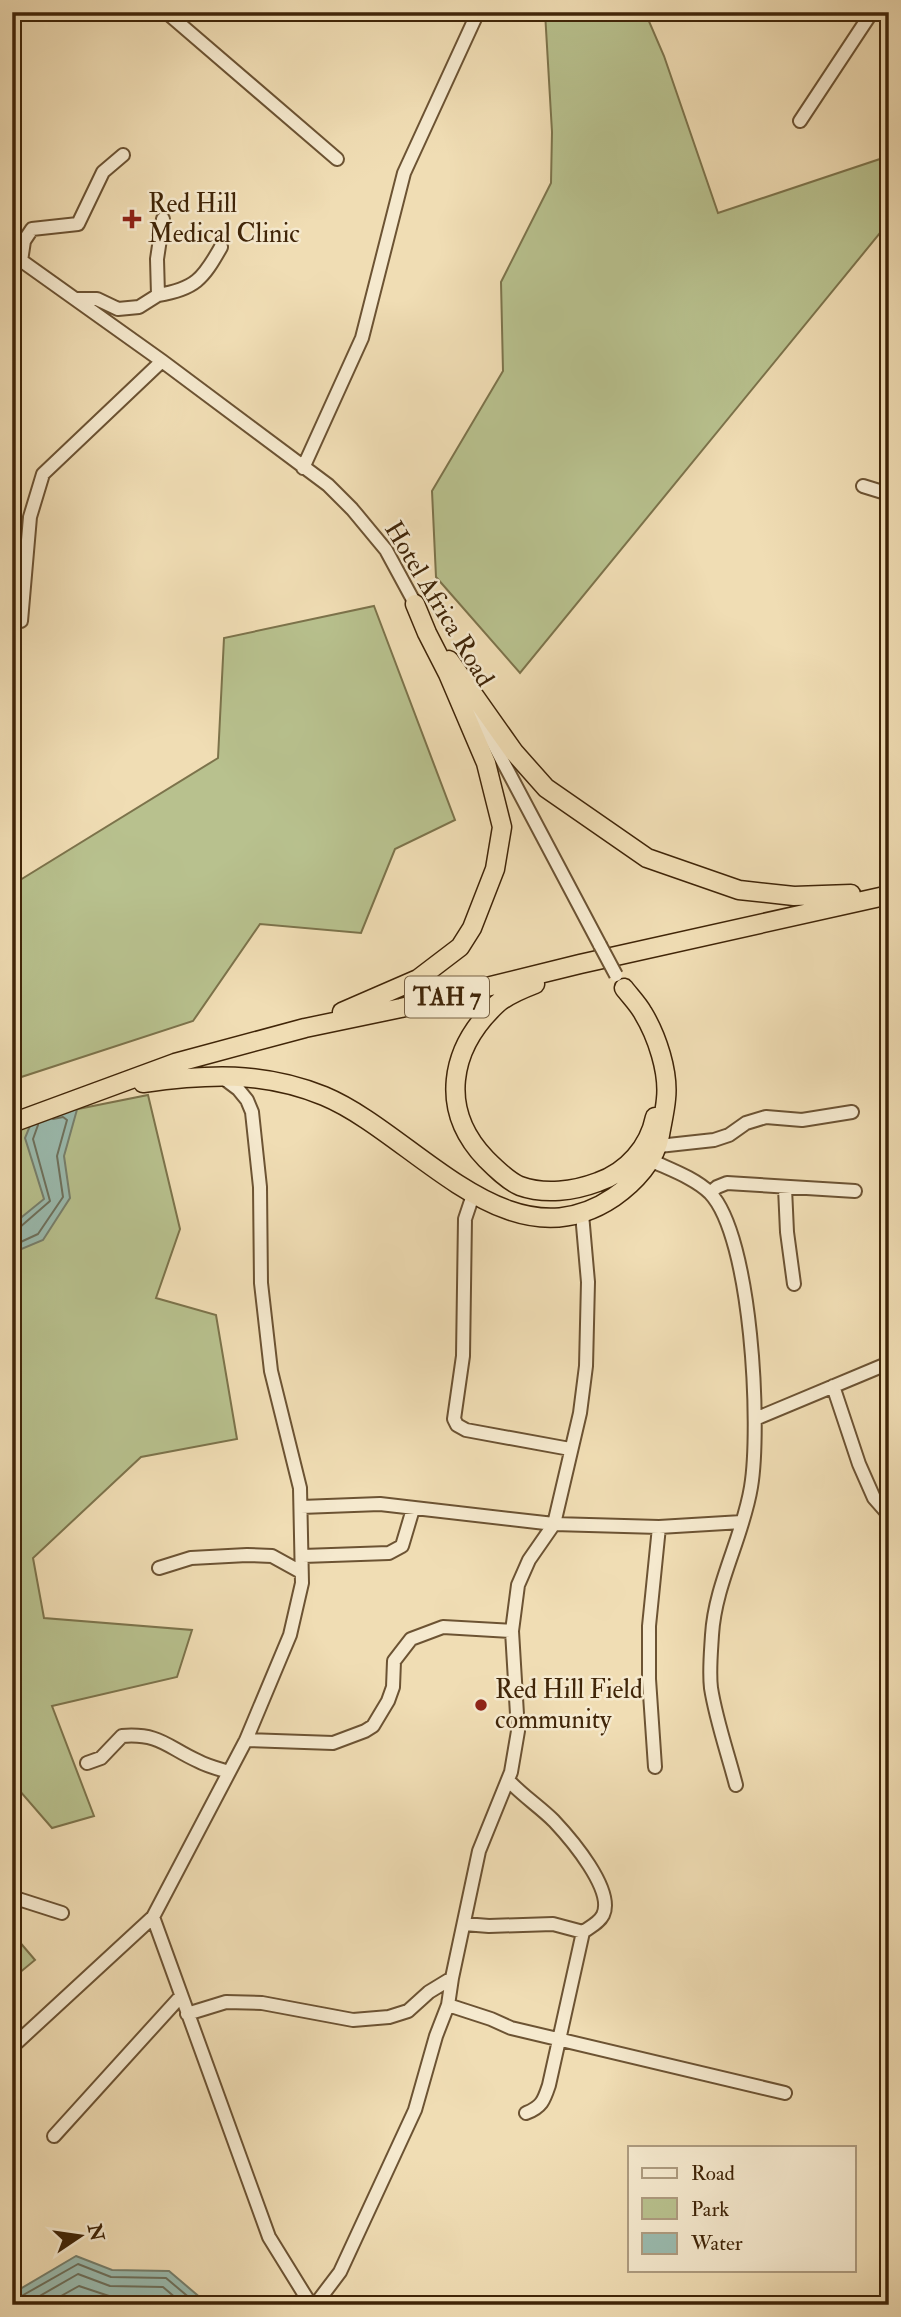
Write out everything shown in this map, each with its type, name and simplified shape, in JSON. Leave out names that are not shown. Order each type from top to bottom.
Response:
[{"type":"highway","points":[[305,1027],[418,979],[460,947],[481,909],[495,869],[502,827],[488,772],[473,730],[415,604]]},
{"type":"highway","points":[[448,658],[514,752],[547,788],[647,858],[740,890],[794,897],[889,889]]},
{"type":"highway","name":"TAH 7","points":[[12,1123],[175,1063],[305,1027],[401,1009],[580,964],[889,895]]},
{"type":"highway","points":[[580,964],[517,992],[498,1004],[468,1041],[457,1064],[455,1090],[458,1116],[474,1146],[495,1168],[518,1185],[548,1191],[580,1189],[613,1177],[640,1153],[652,1129],[658,1101],[657,1075],[640,1016],[620,982]]},
{"type":"highway","points":[[108,1088],[197,1076],[265,1078],[325,1097],[384,1130],[472,1195],[517,1215],[549,1218],[582,1214],[608,1201],[629,1186],[654,1153],[666,1097],[665,1070],[643,1013],[620,982]]},
{"type":"street","points":[[166,12],[337,159]]},
{"type":"street","points":[[303,468],[362,338],[404,173],[478,12]]},
{"type":"street","points":[[800,121],[873,12]]},
{"type":"street","points":[[17,258],[32,229],[78,224],[103,172],[123,155]]},
{"type":"street","points":[[158,295],[157,259],[163,219]]},
{"type":"street","points":[[75,299],[97,299],[118,309],[138,307],[158,295],[179,291],[205,275],[221,247]]},
{"type":"street","name":"Hotel Africa Road","points":[[17,258],[162,361],[328,485],[352,509],[386,550],[448,658],[620,982]]},
{"type":"street","points":[[21,621],[30,517],[43,474],[162,361]]},
{"type":"street","points":[[863,486],[889,494]]},
{"type":"street","points":[[12,2047],[18,2033],[153,1917],[246,1740],[290,1635],[302,1583],[300,1488],[271,1371],[261,1283],[260,1187],[252,1112],[247,1100],[220,1076]]},
{"type":"street","points":[[654,1153],[714,1140],[729,1135],[746,1123],[766,1117],[802,1120],[852,1112]]},
{"type":"street","points":[[654,1153],[710,1194],[732,1231],[751,1332],[755,1419],[751,1487],[715,1610],[712,1635],[711,1687],[736,1785]]},
{"type":"street","points":[[710,1194],[717,1187],[727,1184],[855,1191]]},
{"type":"street","points":[[785,1188],[787,1232],[794,1284]]},
{"type":"street","points":[[472,1195],[466,1219],[463,1356],[454,1419],[457,1425],[466,1430],[570,1449]]},
{"type":"street","points":[[153,1917],[269,2237],[313,2305],[340,2272],[415,2110],[433,2045],[448,2005],[479,1851],[509,1781],[519,1731],[512,1631],[518,1586],[529,1560],[554,1524],[580,1413],[586,1366],[588,1282],[582,1214]]},
{"type":"street","points":[[755,1419],[889,1363]]},
{"type":"street","points":[[833,1386],[859,1464],[874,1498],[889,1515]]},
{"type":"street","points":[[302,1507],[380,1504],[554,1524],[659,1527],[742,1522]]},
{"type":"street","points":[[303,1556],[389,1553],[402,1546],[413,1509]]},
{"type":"street","points":[[655,1768],[649,1679],[649,1626],[659,1527]]},
{"type":"street","points":[[159,1568],[191,1558],[247,1555],[272,1556],[301,1572]]},
{"type":"street","points":[[246,1740],[333,1743],[365,1731],[373,1726],[388,1701],[393,1687],[394,1661],[411,1639],[443,1628],[512,1631]]},
{"type":"street","points":[[87,1763],[101,1758],[122,1736],[137,1735],[167,1742],[198,1761],[229,1772]]},
{"type":"street","points":[[509,1781],[554,1821],[586,1858],[606,1900],[604,1913],[598,1922],[583,1932],[544,2100],[538,2108],[526,2113]]},
{"type":"street","points":[[12,1897],[62,1913]]},
{"type":"street","points":[[464,1924],[553,1924],[583,1932]]},
{"type":"street","points":[[187,2014],[226,2002],[262,2003],[353,2020],[389,2017],[408,2011],[429,1992],[452,1979]]},
{"type":"street","points":[[54,2136],[181,1996]]},
{"type":"street","points":[[448,2005],[511,2028],[785,2093]]},
{"type":"green space","points":[[545,12],[645,12],[664,56],[718,213],[889,156],[889,222],[520,673],[436,577],[432,491],[503,371],[501,282],[551,183],[552,132]]},
{"type":"green space","points":[[374,606],[455,820],[395,849],[361,933],[260,924],[193,1021],[12,1080],[12,885],[218,758],[224,638]]},
{"type":"green space","points":[[148,1095],[180,1229],[156,1298],[216,1315],[237,1439],[141,1457],[33,1558],[44,1618],[192,1630],[177,1677],[52,1706],[94,1816],[52,1828],[12,1782],[12,1125],[23,1120]]},
{"type":"green space","points":[[12,1933],[35,1960],[12,1979]]},
{"type":"water","points":[[78,1106],[64,1156],[70,1198],[43,1240],[12,1253],[12,1225],[44,1199],[25,1138],[34,1116]]},
{"type":"water","points":[[76,2256],[112,2270],[169,2271],[209,2305],[12,2305],[12,2294]]},
{"type":"place","name":"Red Hill Medical Clinic","points":[[132,219]]},
{"type":"place","name":"Red Hill Field community","points":[[481,1705]]}]
